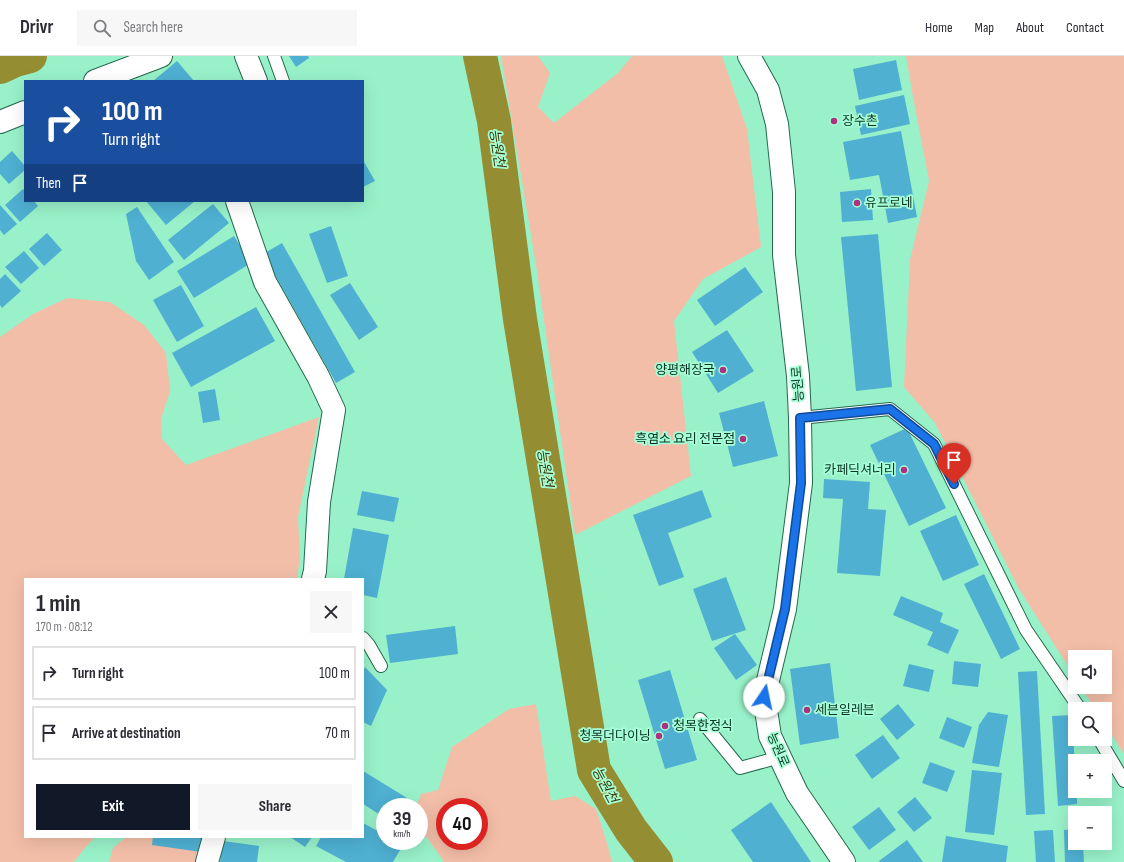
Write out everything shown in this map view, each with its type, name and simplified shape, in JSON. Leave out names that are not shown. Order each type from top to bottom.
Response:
[{"type":"street","points":[[98,80],[161,56]]},
{"type":"street","points":[[246,56],[256,80]]},
{"type":"street","name":"능원로","points":[[749,56],[768,90],[777,124],[784,192],[784,255],[798,376],[800,418],[801,483],[785,609],[764,697],[770,736],[797,793],[844,862]]},
{"type":"street","points":[[0,122],[24,112]]},
{"type":"street","points":[[237,202],[265,282],[318,376],[334,410],[319,502],[314,578]]},
{"type":"street","points":[[207,862],[214,838]]},
{"type":"lane","points":[[274,56],[283,80]]},
{"type":"lane","points":[[800,418],[890,409],[934,444],[1026,630],[1075,702]]},
{"type":"lane","points":[[364,639],[382,666]]},
{"type":"lane","points":[[700,719],[740,768],[780,757]]},
{"type":"lane","points":[[1103,746],[1124,781]]},
{"type":"shaded area","points":[[501,56],[538,56],[550,73],[538,107],[554,123],[618,73],[632,56],[722,56],[747,129],[761,247],[703,279],[674,321],[691,476],[575,535],[536,265]]},
{"type":"shaded area","points":[[906,56],[1124,56],[1124,754],[1112,735],[1112,702],[1091,702],[1085,694],[1112,694],[1112,650],[1068,650],[1068,666],[1019,589],[935,423],[904,387],[910,260],[929,181]]},
{"type":"shaded area","points":[[67,298],[110,302],[144,325],[166,353],[170,391],[161,419],[162,439],[186,465],[319,417],[298,517],[300,557],[297,578],[24,578],[24,838],[94,838],[74,862],[0,862],[0,337],[33,314]]},
{"type":"shaded area","points":[[536,704],[551,801],[575,796],[596,809],[612,862],[443,862],[428,839],[428,798],[419,798],[421,794],[438,790],[452,747],[509,709]]},
{"type":"shaded area","points":[[125,838],[203,838],[198,862],[109,862],[113,848]]},
{"type":"building","points":[[289,56],[308,56],[309,58],[296,67]]},
{"type":"building","points":[[896,60],[902,90],[859,100],[853,69]]},
{"type":"building","points":[[177,61],[193,80],[154,80]]},
{"type":"building","points":[[904,95],[910,124],[861,135],[855,106]]},
{"type":"building","points":[[901,131],[917,217],[888,223],[879,175],[850,180],[843,142]]},
{"type":"building","points":[[12,151],[24,165],[24,171],[9,184],[0,174],[0,162]]},
{"type":"building","points":[[364,162],[375,181],[364,186]]},
{"type":"building","points":[[23,189],[24,202],[35,202],[38,206],[20,222],[5,205]]},
{"type":"building","points":[[871,189],[873,220],[842,222],[840,192]]},
{"type":"building","points":[[147,202],[194,202],[166,225]]},
{"type":"building","points":[[213,204],[229,223],[184,260],[168,240]]},
{"type":"building","points":[[0,205],[17,224],[4,235],[0,230]]},
{"type":"building","points":[[137,207],[174,262],[149,280],[136,261],[126,214]]},
{"type":"building","points":[[331,226],[348,276],[327,283],[309,234]]},
{"type":"building","points":[[47,233],[62,250],[44,266],[29,249]]},
{"type":"building","points":[[878,234],[892,387],[856,391],[841,237]]},
{"type":"building","points":[[234,236],[251,263],[194,298],[177,271]]},
{"type":"building","points":[[282,243],[355,372],[336,383],[263,254]]},
{"type":"building","points":[[24,251],[39,268],[21,284],[5,267]]},
{"type":"building","points":[[745,267],[763,292],[715,326],[697,300]]},
{"type":"building","points":[[5,274],[21,291],[2,308],[0,305],[0,279]]},
{"type":"building","points":[[350,283],[378,327],[359,340],[330,295]]},
{"type":"building","points":[[181,285],[204,326],[177,342],[153,300]]},
{"type":"building","points":[[256,307],[275,341],[191,387],[172,353]]},
{"type":"building","points":[[727,330],[754,371],[718,393],[692,352]]},
{"type":"building","points":[[215,389],[220,420],[203,423],[198,392]]},
{"type":"building","points":[[764,401],[778,456],[733,467],[719,413]]},
{"type":"building","points":[[907,428],[946,508],[909,526],[870,445]]},
{"type":"building","points":[[824,479],[870,482],[868,509],[886,510],[880,576],[837,573],[843,499],[823,498]]},
{"type":"building","points":[[702,490],[712,517],[668,533],[684,577],[659,586],[633,515]]},
{"type":"building","points":[[362,491],[399,498],[394,522],[357,515]]},
{"type":"building","points":[[956,515],[979,565],[943,581],[920,531]]},
{"type":"building","points":[[353,528],[389,535],[377,598],[364,595],[364,578],[344,578]]},
{"type":"building","points":[[984,574],[1020,649],[1001,659],[964,584]]},
{"type":"building","points":[[726,577],[746,630],[712,641],[693,589]]},
{"type":"building","points":[[901,596],[943,613],[940,622],[959,630],[948,654],[927,645],[933,632],[893,615]]},
{"type":"building","points":[[455,626],[458,654],[390,663],[386,635]]},
{"type":"building","points":[[735,634],[757,665],[736,680],[714,648]]},
{"type":"building","points":[[954,661],[981,664],[978,687],[952,684]]},
{"type":"building","points":[[830,663],[839,738],[800,745],[790,669]]},
{"type":"building","points":[[909,664],[934,670],[929,692],[903,686]]},
{"type":"building","points":[[365,667],[387,690],[371,726],[364,722]]},
{"type":"building","points":[[670,670],[697,760],[665,769],[638,680]]},
{"type":"building","points":[[1037,671],[1045,814],[1026,815],[1018,672]]},
{"type":"building","points":[[898,704],[915,725],[897,740],[880,719]]},
{"type":"building","points":[[988,712],[1008,715],[999,767],[972,763],[979,725]]},
{"type":"building","points":[[1068,715],[1068,746],[1074,746],[1074,754],[1068,754],[1068,798],[1077,798],[1077,804],[1058,806],[1052,716]]},
{"type":"building","points":[[947,717],[972,727],[964,748],[939,738]]},
{"type":"building","points":[[883,735],[900,758],[872,779],[855,755]]},
{"type":"building","points":[[930,762],[955,771],[947,792],[922,783]]},
{"type":"building","points":[[972,770],[1002,773],[994,835],[965,832]]},
{"type":"building","points":[[364,772],[407,798],[376,798],[376,812],[364,805]]},
{"type":"building","points":[[915,797],[932,818],[914,832],[897,812]]},
{"type":"building","points":[[771,802],[811,862],[753,862],[731,830]]},
{"type":"building","points":[[879,807],[896,830],[869,850],[852,827]]},
{"type":"building","points":[[364,824],[376,830],[376,850],[400,850],[393,862],[346,862],[316,846],[320,838],[364,838]]},
{"type":"building","points":[[1053,830],[1055,862],[1036,862],[1034,831]]},
{"type":"building","points":[[1064,830],[1068,830],[1068,850],[1083,850],[1084,862],[1065,862]]},
{"type":"building","points":[[946,836],[1008,846],[1006,862],[942,862]]},
{"type":"building","points":[[153,838],[203,838],[201,852],[152,845]]},
{"type":"building","points":[[292,838],[311,838],[305,847]]},
{"type":"building","points":[[907,840],[923,862],[879,861]]},
{"type":"building","points":[[223,841],[259,846],[257,862],[220,862]]},
{"type":"waterway","points":[[0,67],[15,60],[30,56]]},
{"type":"waterway","name":"능원천","points":[[480,56],[494,121],[520,319],[594,770],[631,830],[656,862]]},
{"type":"place","name":"장수촌","points":[[834,121]]},
{"type":"place","name":"유프로네","points":[[857,203]]},
{"type":"place","name":"양평해장국","points":[[723,370]]},
{"type":"place","name":"흑염소 요리 전문점","points":[[743,439]]},
{"type":"place","name":"카페딕셔너리","points":[[904,470]]},
{"type":"place","name":"세븐일레븐","points":[[807,710]]},
{"type":"place","name":"청목한정식","points":[[665,726]]},
{"type":"place","name":"청목더다이닝","points":[[659,736]]},
{"type":"route","points":[[764,697],[770,666],[785,609],[801,483],[800,418],[890,409],[934,444],[954,484]]}]
